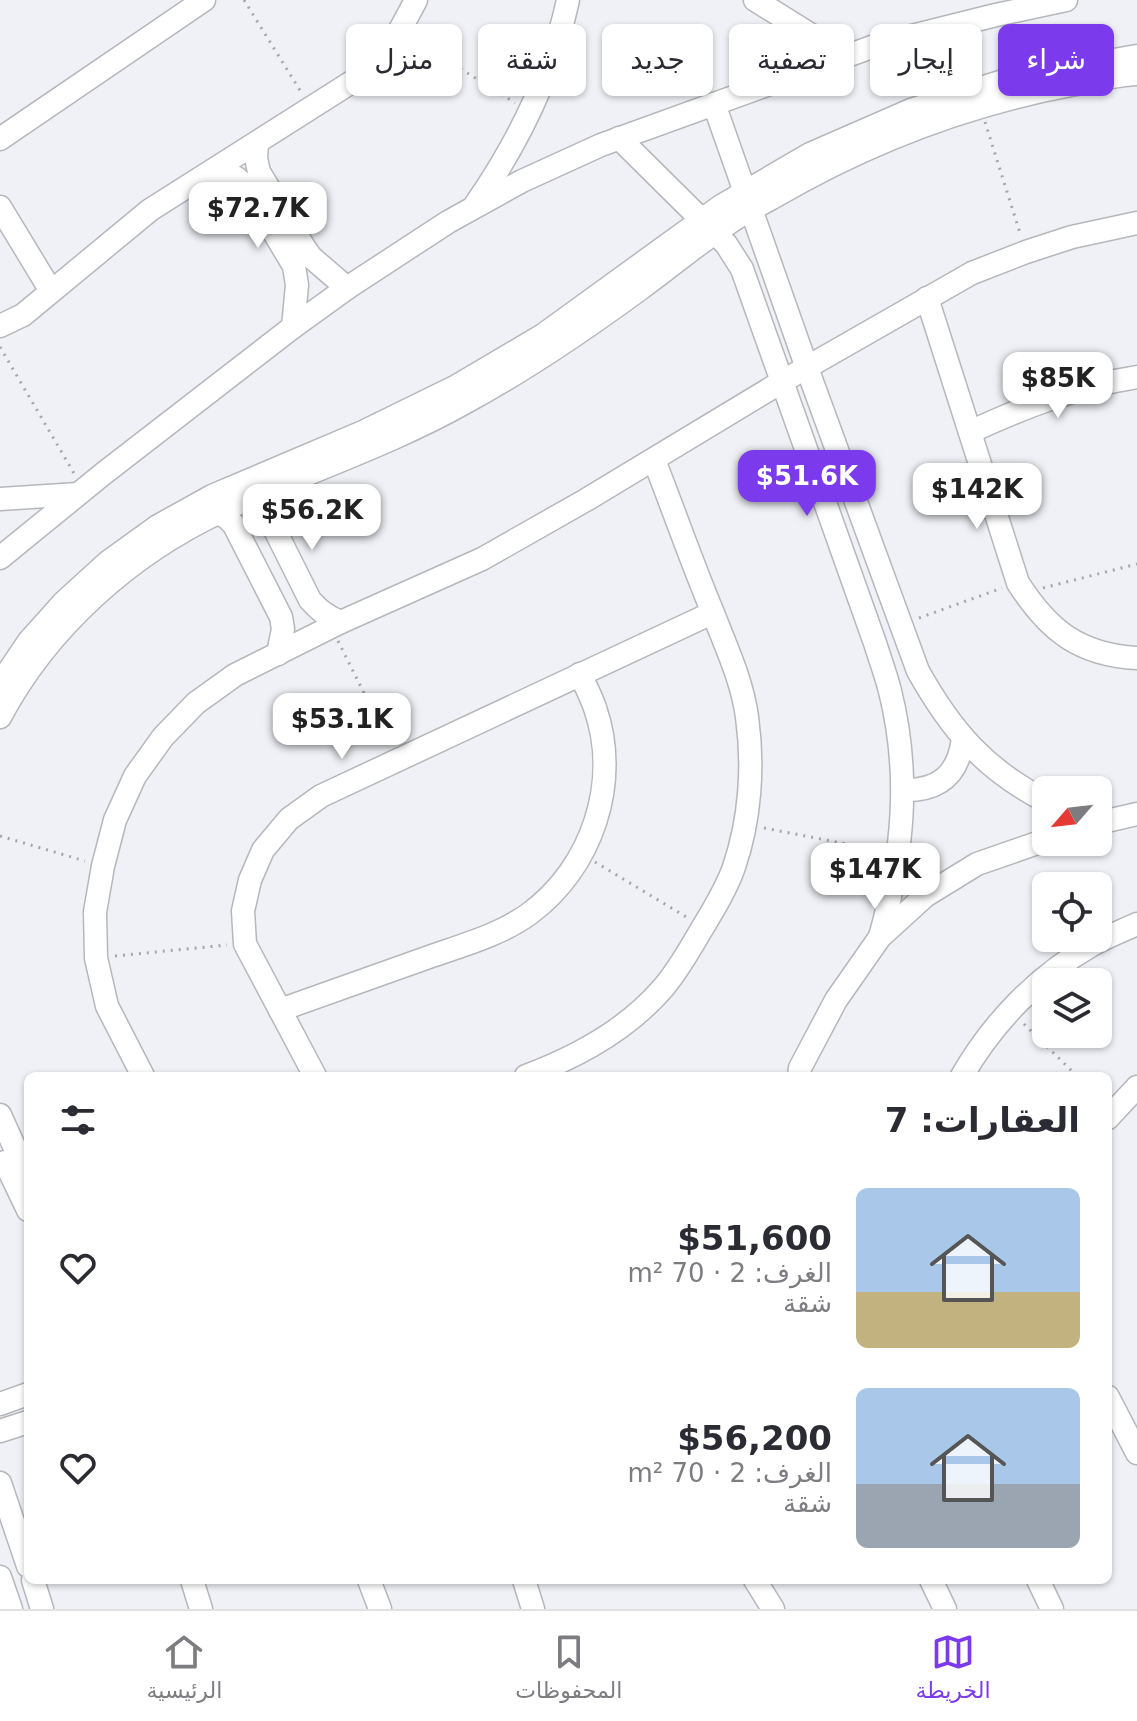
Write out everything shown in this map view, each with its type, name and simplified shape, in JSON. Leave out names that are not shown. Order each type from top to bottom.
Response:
[{"type":"street","points":[[0,139],[204,0]]},
{"type":"street","points":[[403,24],[416,0]]},
{"type":"street","points":[[473,208],[508,153],[538,96],[568,0]]},
{"type":"street","points":[[755,0],[794,24]]},
{"type":"street","points":[[854,53],[1066,0]]},
{"type":"street","points":[[0,684],[29,641],[63,603],[108,562],[158,526],[212,496],[363,432],[455,387],[543,335],[748,201],[810,154],[911,110],[1016,77],[1137,56]]},
{"type":"street","points":[[748,201],[919,126],[1023,94],[1137,74]]},
{"type":"street","points":[[0,326],[23,315],[150,210],[346,86]]},
{"type":"street","points":[[0,558],[293,327],[448,222],[522,181],[601,145],[736,96]]},
{"type":"street","points":[[714,104],[918,671],[938,707],[963,739],[992,767],[1032,794]]},
{"type":"street","points":[[619,138],[726,244],[742,269],[875,643],[890,691],[899,740],[903,790],[899,854],[892,896],[880,937]]},
{"type":"street","points":[[257,143],[259,172],[304,247],[311,257],[347,288]]},
{"type":"street","points":[[210,173],[229,173],[247,188],[294,266],[297,285],[293,327]]},
{"type":"street","points":[[0,207],[51,291]]},
{"type":"street","points":[[141,1072],[107,1006],[96,958],[95,912],[115,820],[135,776],[163,737],[196,703],[235,675],[482,559],[972,273],[1072,237],[1137,223]]},
{"type":"street","points":[[0,717],[41,653],[73,616],[119,576],[168,541],[218,512],[372,449],[465,403],[555,350],[708,226]]},
{"type":"street","points":[[927,298],[1021,588],[1053,627],[1082,646],[1114,657],[1137,658]]},
{"type":"street","points":[[970,432],[1017,410],[1066,393],[1137,377]]},
{"type":"street","points":[[537,1072],[592,1047],[629,1020],[663,988],[703,927],[733,869],[745,824],[751,770],[747,716],[734,663],[654,460]]},
{"type":"street","points":[[266,491],[269,518],[310,600],[336,625]]},
{"type":"street","points":[[0,499],[81,492]]},
{"type":"street","points":[[218,512],[234,525],[281,617],[283,629],[278,654]]},
{"type":"street","points":[[313,1072],[245,944],[243,911],[250,880],[263,850],[289,819],[321,796],[712,613]]},
{"type":"street","points":[[280,1010],[494,934],[528,915],[567,877],[596,824],[603,789],[603,747],[595,710],[580,674]]},
{"type":"street","points":[[903,790],[932,787],[945,779],[961,754],[963,739]]},
{"type":"street","points":[[1112,819],[1137,814]]},
{"type":"street","points":[[798,1072],[836,1000],[880,937],[925,896],[977,864],[1032,845]]},
{"type":"street","points":[[964,1072],[976,1051],[1009,1010],[1048,975],[1092,945],[1137,924]]},
{"type":"street","points":[[1112,1114],[1137,1087]]},
{"type":"street","points":[[0,1115],[24,1168]]},
{"type":"street","points":[[0,1150],[24,1201]]},
{"type":"street","points":[[0,1404],[24,1395]]},
{"type":"street","points":[[1112,1405],[1137,1453]]},
{"type":"street","points":[[0,1431],[24,1423]]},
{"type":"street","points":[[0,1483],[24,1554]]},
{"type":"street","points":[[0,1577],[6,1600]]},
{"type":"street","points":[[34,1584],[42,1609]]},
{"type":"street","points":[[193,1584],[201,1609]]},
{"type":"street","points":[[208,1584],[216,1609]]},
{"type":"street","points":[[371,1584],[380,1609]]},
{"type":"street","points":[[525,1584],[533,1609]]},
{"type":"street","points":[[757,1584],[773,1609]]},
{"type":"street","points":[[933,1584],[945,1609]]},
{"type":"street","points":[[1040,1584],[1052,1609]]},
{"type":"path","points":[[244,0],[311,108]]},
{"type":"path","points":[[462,69],[529,112]]},
{"type":"path","points":[[980,107],[1026,252]]},
{"type":"path","points":[[0,347],[81,492]]},
{"type":"path","points":[[900,624],[1021,588],[1137,564]]},
{"type":"path","points":[[336,625],[398,760]]},
{"type":"path","points":[[745,824],[899,854]]},
{"type":"path","points":[[0,836],[103,866]]},
{"type":"path","points":[[582,854],[703,927]]},
{"type":"path","points":[[96,958],[245,944]]},
{"type":"path","points":[[1009,1010],[1073,1072]]}]
